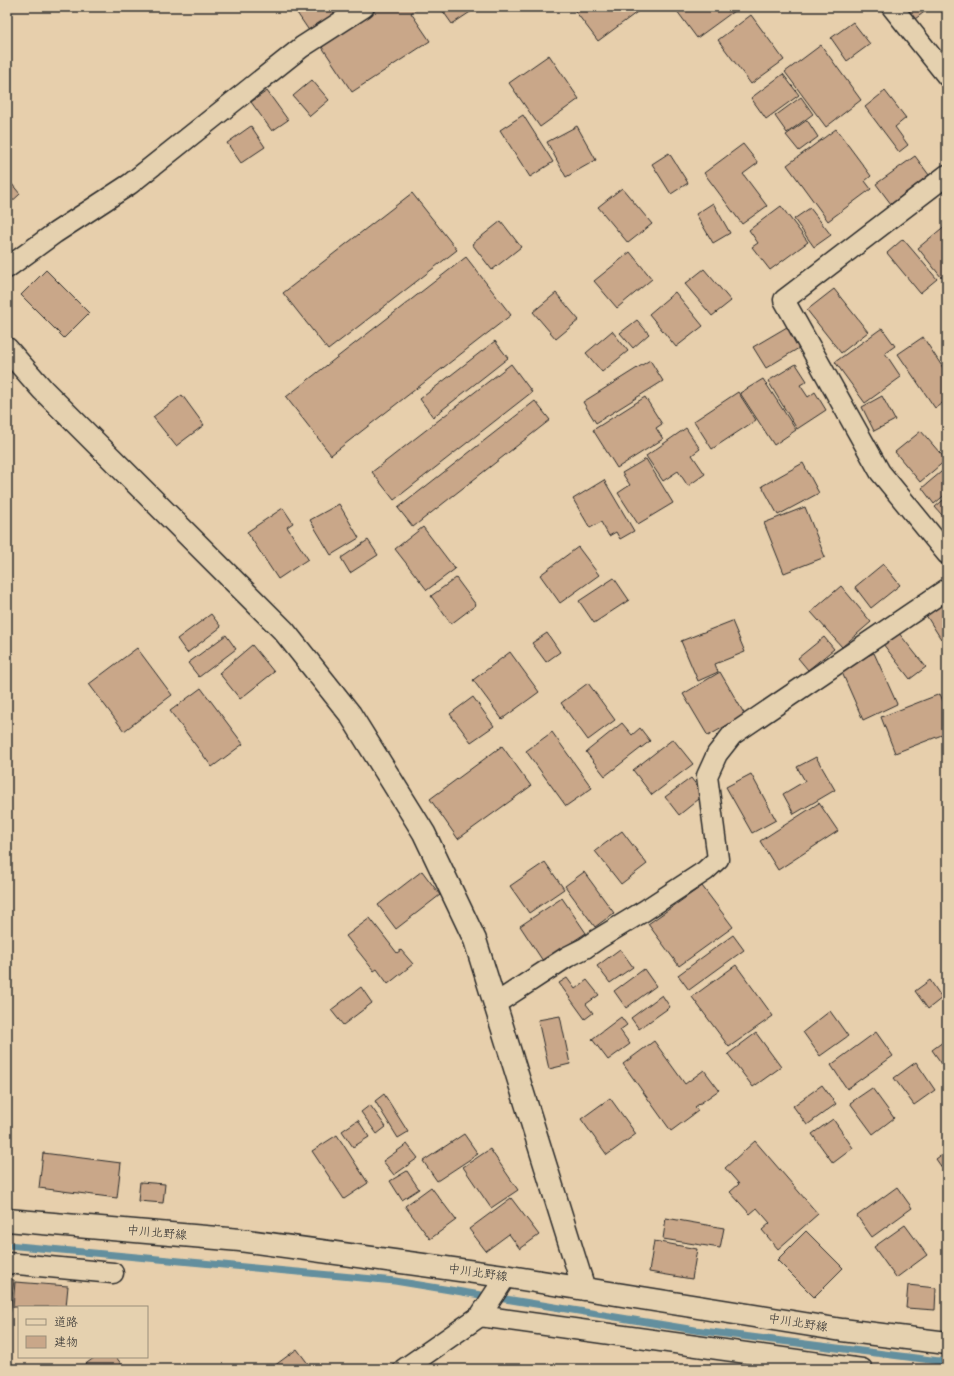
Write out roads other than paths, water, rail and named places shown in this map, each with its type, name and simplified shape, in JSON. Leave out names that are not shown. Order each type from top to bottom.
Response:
[{"type":"street","points":[[7,268],[56,233],[130,184],[302,47],[364,7]]},
{"type":"street","points":[[892,7],[947,76]]},
{"type":"street","points":[[947,175],[784,300],[880,472],[947,554]]},
{"type":"street","points":[[7,349],[43,390],[284,631],[350,714],[424,833],[475,940],[584,1289]]},
{"type":"street","points":[[495,1004],[705,871],[718,859],[707,776],[717,754],[732,735],[947,589]]},
{"type":"street","name":"中川北野線","points":[[7,1220],[240,1240],[503,1280],[584,1289],[842,1330],[947,1343]]},
{"type":"street","points":[[7,1264],[113,1273]]},
{"type":"street","points":[[404,1369],[480,1316],[503,1280]]},
{"type":"street","points":[[480,1316],[862,1369]]},
{"type":"waterway","points":[[7,1245],[395,1281],[695,1330],[947,1362]]}]
